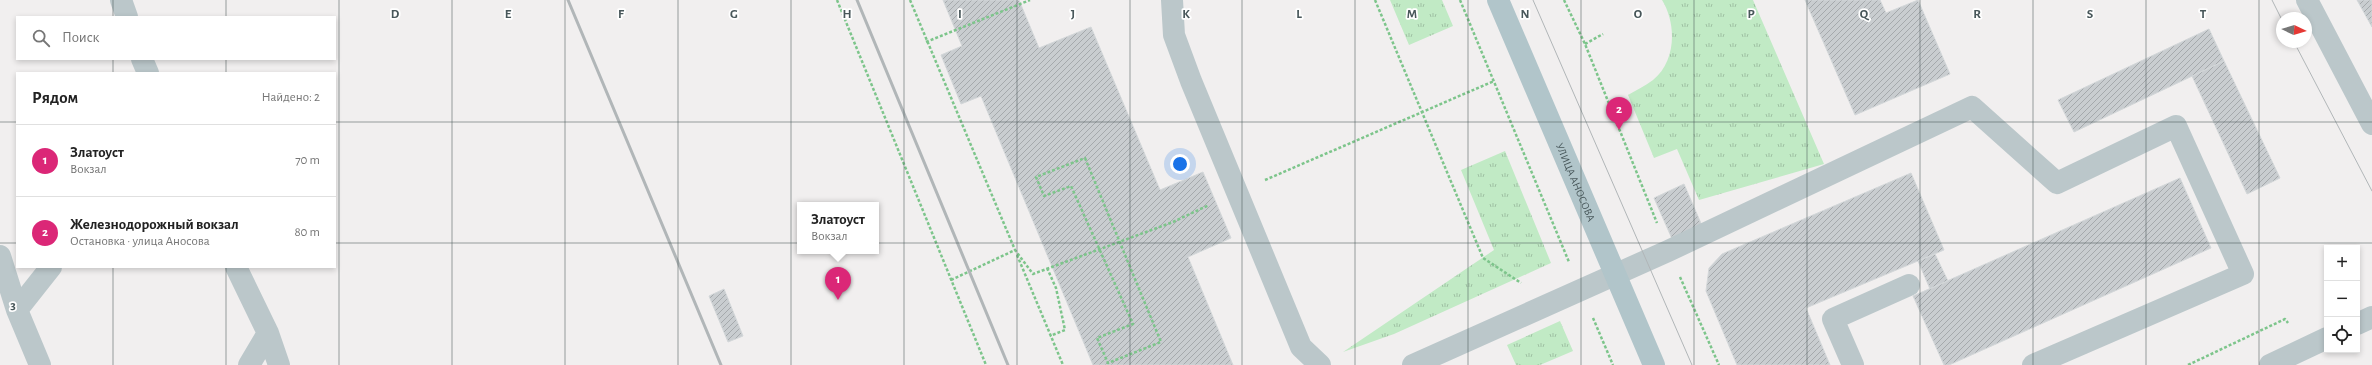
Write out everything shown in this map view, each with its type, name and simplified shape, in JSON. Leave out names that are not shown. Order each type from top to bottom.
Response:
[{"type":"main road","name":"УЛИЦА АНОСОВА","points":[[1498,0],[1614,275],[1654,365]]},
{"type":"street","points":[[121,0],[127,16]]},
{"type":"street","points":[[1172,0],[1174,35],[1237,192],[1301,347],[1320,365]]},
{"type":"street","points":[[2306,0],[2372,124]]},
{"type":"street","points":[[142,60],[148,72]]},
{"type":"street","points":[[1413,365],[1580,289],[1668,252],[1972,107],[2057,184],[2176,126],[2243,274],[2033,365]]},
{"type":"street","points":[[0,256],[17,310],[40,365]]},
{"type":"street","points":[[17,310],[50,268]]},
{"type":"street","points":[[236,268],[268,333],[279,365]]},
{"type":"street","points":[[1854,365],[1833,318],[1909,285]]},
{"type":"street","points":[[2360,323],[2372,317]]},
{"type":"street","points":[[249,365],[268,333]]},
{"type":"street","points":[[2270,365],[2324,339]]},
{"type":"path","points":[[837,0],[986,365]]},
{"type":"path","points":[[910,0],[926,42],[1015,250],[1062,365]]},
{"type":"path","points":[[926,42],[1030,0]]},
{"type":"path","points":[[1375,0],[1483,258],[1551,302]]},
{"type":"path","points":[[1460,0],[1613,365]]},
{"type":"path","points":[[1564,0],[1585,44],[1668,252],[1720,365]]},
{"type":"path","points":[[1585,44],[1603,34]]},
{"type":"path","points":[[1237,192],[1494,81]]},
{"type":"path","points":[[1085,158],[1119,242],[1161,342],[1108,363],[1097,338],[1133,324],[1071,186],[1044,196],[1036,177],[1085,158]]},
{"type":"path","points":[[1015,250],[1033,274],[1119,242],[1203,208]]},
{"type":"path","points":[[951,280],[1015,250]]},
{"type":"path","points":[[1047,268],[1056,288],[1066,330],[1050,336]]},
{"type":"green space","points":[[1390,0],[1442,0],[1453,26],[1409,45]]},
{"type":"green space","points":[[1662,0],[1753,0],[1824,164],[1699,200],[1677,149],[1654,158],[1628,95],[1653,80],[1661,72],[1670,53],[1672,31],[1667,10]]},
{"type":"green space","points":[[1505,151],[1551,263],[1394,334],[1343,352],[1494,250],[1461,170]]},
{"type":"green space","points":[[1560,321],[1573,351],[1540,365],[1516,365],[1507,345]]},
{"type":"building","points":[[943,0],[1019,0],[1039,48],[1091,27],[1160,190],[1203,172],[1231,238],[1188,257],[1233,365],[1093,365],[981,96],[961,104],[941,55],[962,46]]},
{"type":"building","points":[[1805,0],[1880,0],[1886,13],[1918,0],[1950,74],[1855,115]]},
{"type":"building","points":[[2357,0],[2372,0],[2372,27]]},
{"type":"building","points":[[2209,29],[2224,61],[2074,132],[2058,100]]},
{"type":"building","points":[[2224,61],[2280,178],[2247,194],[2192,76]]},
{"type":"building","points":[[1911,173],[1944,250],[1806,308],[1830,365],[1737,365],[1706,291],[1709,268],[1722,254]]},
{"type":"building","points":[[2180,178],[2211,248],[1949,365],[1944,365],[1913,296]]},
{"type":"building","points":[[1684,184],[1703,228],[1673,241],[1654,198]]},
{"type":"building","points":[[1935,254],[1948,281],[1930,289],[1918,261]]},
{"type":"building","points":[[724,289],[743,336],[728,342],[709,296]]},
{"type":"tram line","points":[[1533,0],[1692,365]]},
{"type":"tram line","points":[[2272,0],[2278,12]]},
{"type":"tram line","points":[[2297,48],[2372,191]]},
{"type":"railway","points":[[568,0],[721,365]]},
{"type":"railway","points":[[857,0],[1008,365]]},
{"type":"place","name":"Железнодорожный вокзал","points":[[1619,130]]},
{"type":"place","name":"Златоуст","points":[[838,300]]}]
